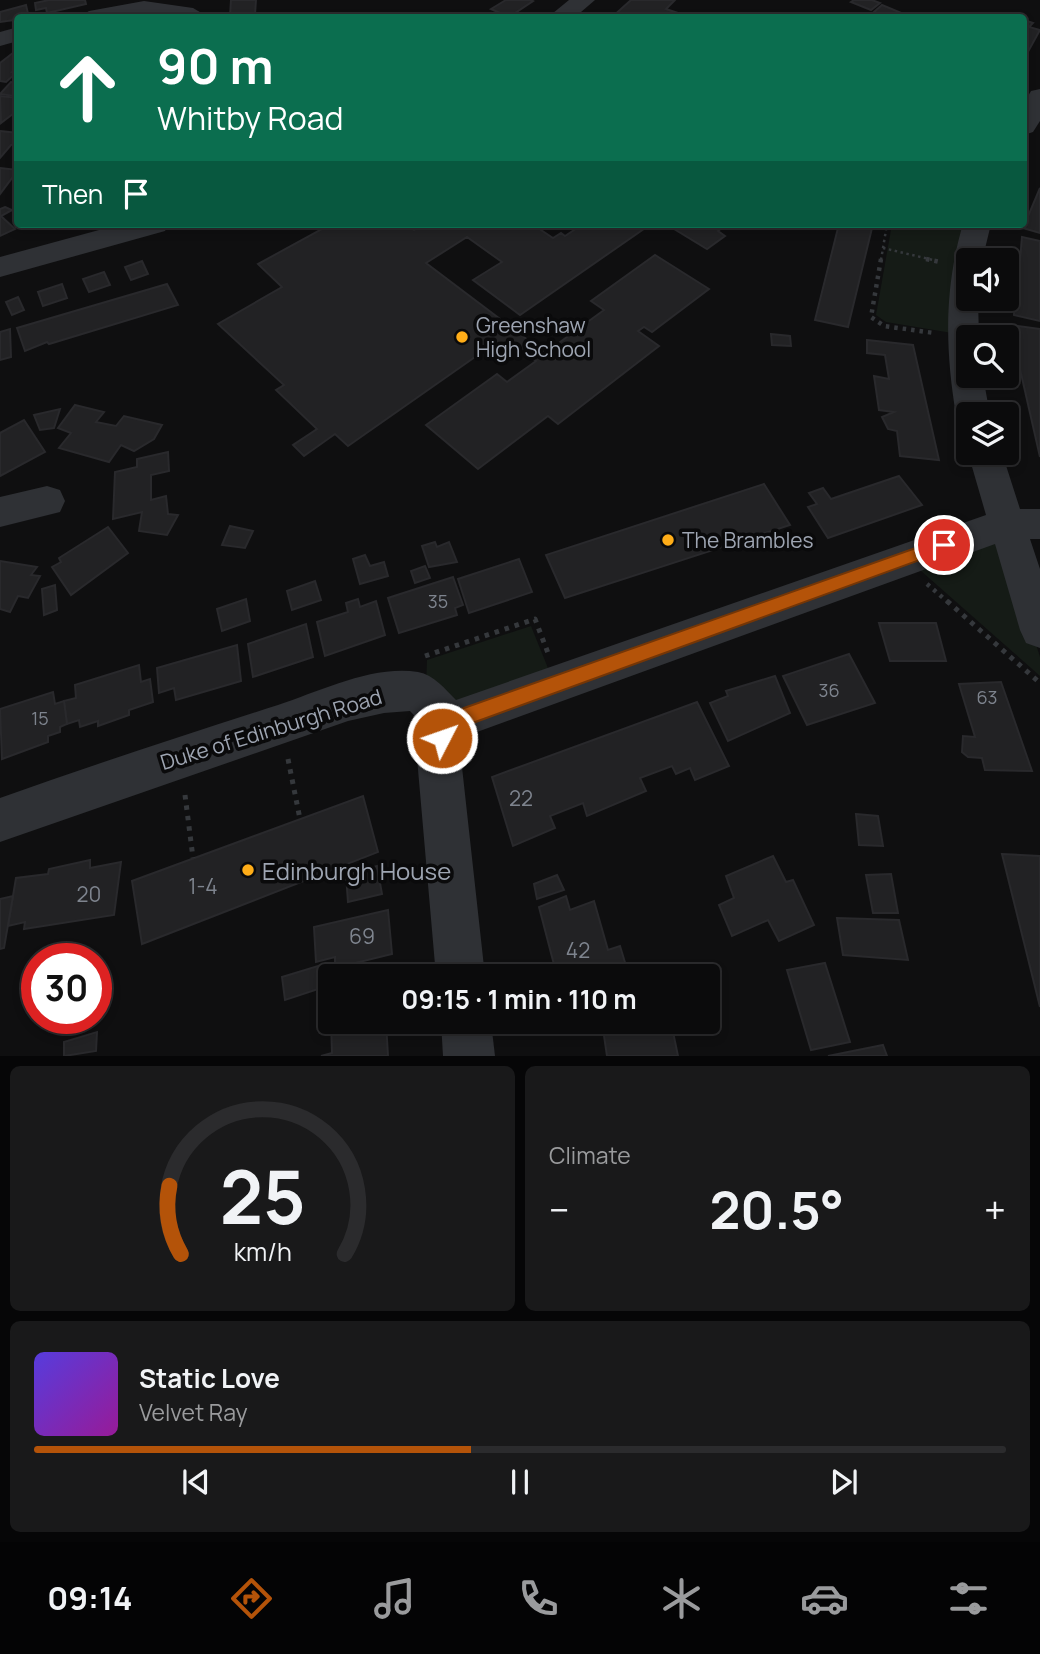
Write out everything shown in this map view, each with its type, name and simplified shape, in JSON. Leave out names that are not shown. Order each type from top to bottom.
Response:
[{"type":"street","points":[[564,14],[584,0]]},
{"type":"street","points":[[109,14],[145,7],[178,10],[188,14]]},
{"type":"street","points":[[1027,121],[1040,96]]},
{"type":"street","points":[[0,267],[141,228]]},
{"type":"street","points":[[971,248],[976,228]]},
{"type":"street","points":[[991,465],[1023,524],[1040,630]]},
{"type":"street","points":[[0,512],[47,501]]},
{"type":"street","points":[[460,964],[439,758],[442,738],[452,725],[464,717],[846,580],[1023,524]]},
{"type":"street","points":[[419,692],[437,707],[452,725]]},
{"type":"street","name":"Duke of Edinburgh Road","points":[[0,820],[281,724],[387,693],[419,692]]},
{"type":"street","points":[[467,1034],[469,1055]]},
{"type":"path","points":[[886,228],[871,317],[884,326],[956,336]]},
{"type":"path","points":[[883,248],[956,267]]},
{"type":"path","points":[[901,561],[1040,683]]},
{"type":"path","points":[[419,692],[421,658],[535,619],[561,682]]},
{"type":"path","points":[[281,724],[300,819]]},
{"type":"path","points":[[181,756],[193,858]]},
{"type":"shaded area","points":[[891,228],[972,228],[970,248],[956,248],[956,311],[961,311],[956,334],[886,322],[876,315]]},
{"type":"shaded area","points":[[1001,532],[1040,657],[1040,676],[912,563]]},
{"type":"shaded area","points":[[531,626],[552,678],[453,715],[426,687],[427,660]]},
{"type":"building","points":[[49,0],[85,0],[86,4],[47,13],[46,8],[36,10],[35,3]]},
{"type":"building","points":[[231,0],[256,0],[255,14],[230,14]]},
{"type":"building","points":[[506,0],[533,1],[514,14],[502,14],[491,9]]},
{"type":"building","points":[[631,0],[675,0],[666,9],[681,14],[615,14]]},
{"type":"building","points":[[854,0],[880,3],[871,10],[851,2]]},
{"type":"building","points":[[26,5],[28,14],[14,14],[14,20],[0,22],[0,12]]},
{"type":"building","points":[[882,5],[904,14],[879,14],[874,12]]},
{"type":"building","points":[[1027,21],[1033,23],[1029,27],[1040,30],[1027,54]]},
{"type":"building","points":[[14,52],[14,75],[6,82],[0,81],[0,63]]},
{"type":"building","points":[[11,82],[14,82],[14,96],[0,94]]},
{"type":"building","points":[[0,96],[14,98],[14,113],[1,123]]},
{"type":"building","points":[[0,131],[14,133],[14,145],[0,158]]},
{"type":"building","points":[[0,168],[14,170],[14,175],[0,194]]},
{"type":"building","points":[[1040,188],[1040,233],[1023,228],[1027,228],[1027,219]]},
{"type":"building","points":[[5,207],[12,210],[1,216],[15,229],[0,236],[0,209]]},
{"type":"building","points":[[324,228],[538,228],[553,238],[561,233],[565,236],[577,228],[645,228],[520,315],[473,280],[502,262],[467,237],[426,263],[545,353],[604,310],[591,301],[655,255],[709,289],[652,332],[644,327],[638,331],[659,346],[558,424],[548,416],[478,469],[426,425],[497,374],[507,382],[536,361],[516,346],[507,353],[495,343],[348,446],[335,434],[304,456],[293,445],[317,429],[276,390],[284,385],[218,324],[282,287],[258,264]]},
{"type":"building","points":[[673,228],[722,228],[718,231],[725,236],[707,249]]},
{"type":"building","points":[[838,228],[872,228],[848,327],[815,320]]},
{"type":"building","points":[[1022,237],[1040,241],[1040,321],[1014,315],[1014,311],[1019,311]]},
{"type":"building","points":[[142,261],[148,274],[131,280],[125,267]]},
{"type":"building","points":[[104,272],[110,285],[89,292],[83,279]]},
{"type":"building","points":[[62,284],[67,298],[43,306],[38,292]]},
{"type":"building","points":[[167,284],[178,305],[49,344],[47,342],[25,351],[17,328]]},
{"type":"building","points":[[18,297],[24,310],[12,315],[6,302]]},
{"type":"building","points":[[1019,326],[1040,329],[1040,457],[1019,365]]},
{"type":"building","points":[[10,329],[11,357],[0,360],[0,332]]},
{"type":"building","points":[[771,334],[790,336],[791,346],[772,345]]},
{"type":"building","points":[[867,340],[913,345],[939,460],[900,456],[897,431],[888,429],[882,417],[894,412],[879,410],[874,376],[889,379],[885,355],[867,353]]},
{"type":"building","points":[[75,405],[104,412],[96,422],[116,426],[124,416],[162,425],[154,439],[134,451],[121,445],[109,462],[59,448],[71,433],[58,428]]},
{"type":"building","points":[[60,409],[54,428],[40,430],[34,415]]},
{"type":"building","points":[[24,420],[45,452],[0,476],[0,433]]},
{"type":"building","points":[[168,452],[169,471],[151,475],[151,500],[166,496],[168,514],[178,515],[167,535],[139,531],[142,512],[113,519],[115,472],[137,467],[137,459]]},
{"type":"building","points":[[899,476],[922,505],[828,538],[808,507],[817,504],[809,493],[823,488],[831,499]]},
{"type":"building","name":"The Brambles","points":[[764,484],[790,525],[565,598],[546,555]]},
{"type":"building","points":[[230,526],[253,531],[245,548],[222,545]]},
{"type":"building","points":[[108,527],[128,553],[71,595],[52,567],[61,562],[59,558]]},
{"type":"building","points":[[435,542],[437,547],[449,542],[457,562],[429,567],[422,546]]},
{"type":"building","points":[[365,555],[370,566],[384,562],[388,576],[360,584],[353,559]]},
{"type":"building","points":[[519,559],[532,592],[469,613],[458,579]]},
{"type":"building","points":[[0,561],[37,567],[31,575],[40,576],[28,598],[18,596],[10,612],[0,609]]},
{"type":"building","points":[[425,566],[430,578],[415,583],[411,571]]},
{"type":"building","points":[[453,577],[463,605],[455,608],[457,615],[399,633],[388,598]]},
{"type":"building","points":[[315,581],[321,600],[292,610],[287,591]]},
{"type":"building","points":[[55,585],[57,610],[44,615],[42,589]]},
{"type":"building","points":[[246,599],[250,621],[222,631],[217,609]]},
{"type":"building","points":[[358,599],[360,607],[376,601],[385,635],[325,656],[317,622],[348,612],[346,603]]},
{"type":"building","points":[[879,623],[936,623],[946,661],[890,661]]},
{"type":"building","points":[[306,624],[313,657],[253,677],[248,644]]},
{"type":"building","points":[[237,645],[241,681],[176,700],[174,688],[159,693],[157,668]]},
{"type":"building","points":[[849,654],[875,703],[807,725],[783,676]]},
{"type":"building","points":[[139,665],[141,682],[150,679],[153,702],[129,710],[129,715],[98,726],[98,721],[80,727],[79,720],[67,724],[64,701],[76,698],[75,685]]},
{"type":"building","points":[[775,676],[790,713],[728,741],[710,703],[728,696],[726,691]]},
{"type":"building","points":[[1001,682],[1032,771],[985,770],[982,758],[968,757],[962,752],[963,736],[975,737],[959,684]]},
{"type":"building","points":[[53,692],[55,704],[64,701],[67,724],[60,727],[60,732],[48,736],[48,742],[2,759],[0,709]]},
{"type":"building","points":[[697,702],[729,766],[695,780],[690,768],[676,774],[672,766],[640,778],[646,791],[587,816],[583,803],[550,816],[555,828],[513,846],[492,777]]},
{"type":"building","name":"Edinburgh House","points":[[363,796],[378,852],[142,944],[132,881]]},
{"type":"building","points":[[856,814],[878,816],[883,846],[859,845]]},
{"type":"building","points":[[1002,854],[1040,856],[1040,1007]]},
{"type":"building","points":[[773,856],[786,882],[793,880],[814,925],[779,941],[768,920],[732,936],[719,905],[734,898],[726,876]]},
{"type":"building","points":[[90,860],[90,868],[121,862],[114,915],[24,929],[25,922],[8,926],[16,878],[48,874],[49,869]]},
{"type":"building","points":[[377,866],[382,894],[348,902],[346,875]]},
{"type":"building","points":[[891,874],[898,913],[873,913],[866,875]]},
{"type":"building","points":[[557,875],[564,890],[537,899],[534,884]]},
{"type":"building","points":[[13,896],[4,948],[0,949],[0,899]]},
{"type":"building","points":[[566,896],[570,910],[594,901],[608,950],[620,946],[625,964],[554,964],[539,907]]},
{"type":"building","points":[[388,910],[392,954],[351,964],[335,964],[335,957],[316,962],[314,927]]},
{"type":"building","points":[[837,918],[899,920],[908,960],[843,955]]},
{"type":"building","points":[[825,963],[850,1042],[811,1050],[787,970]]},
{"type":"building","points":[[318,966],[318,989],[285,1000],[282,977]]},
{"type":"building","points":[[97,1034],[96,1051],[64,1056],[64,1042]]},
{"type":"building","points":[[331,1034],[387,1034],[388,1056],[321,1056],[332,1053]]},
{"type":"building","points":[[604,1034],[673,1034],[678,1056],[607,1056]]},
{"type":"building","points":[[883,1045],[887,1056],[828,1056]]},
{"type":"place","name":"Greenshaw High School","points":[[462,337]]},
{"type":"place","name":"The Brambles","points":[[668,540]]},
{"type":"place","name":"Edinburgh House","points":[[248,870]]},
{"type":"route","points":[[442,738],[452,725],[464,717],[944,545]]}]
